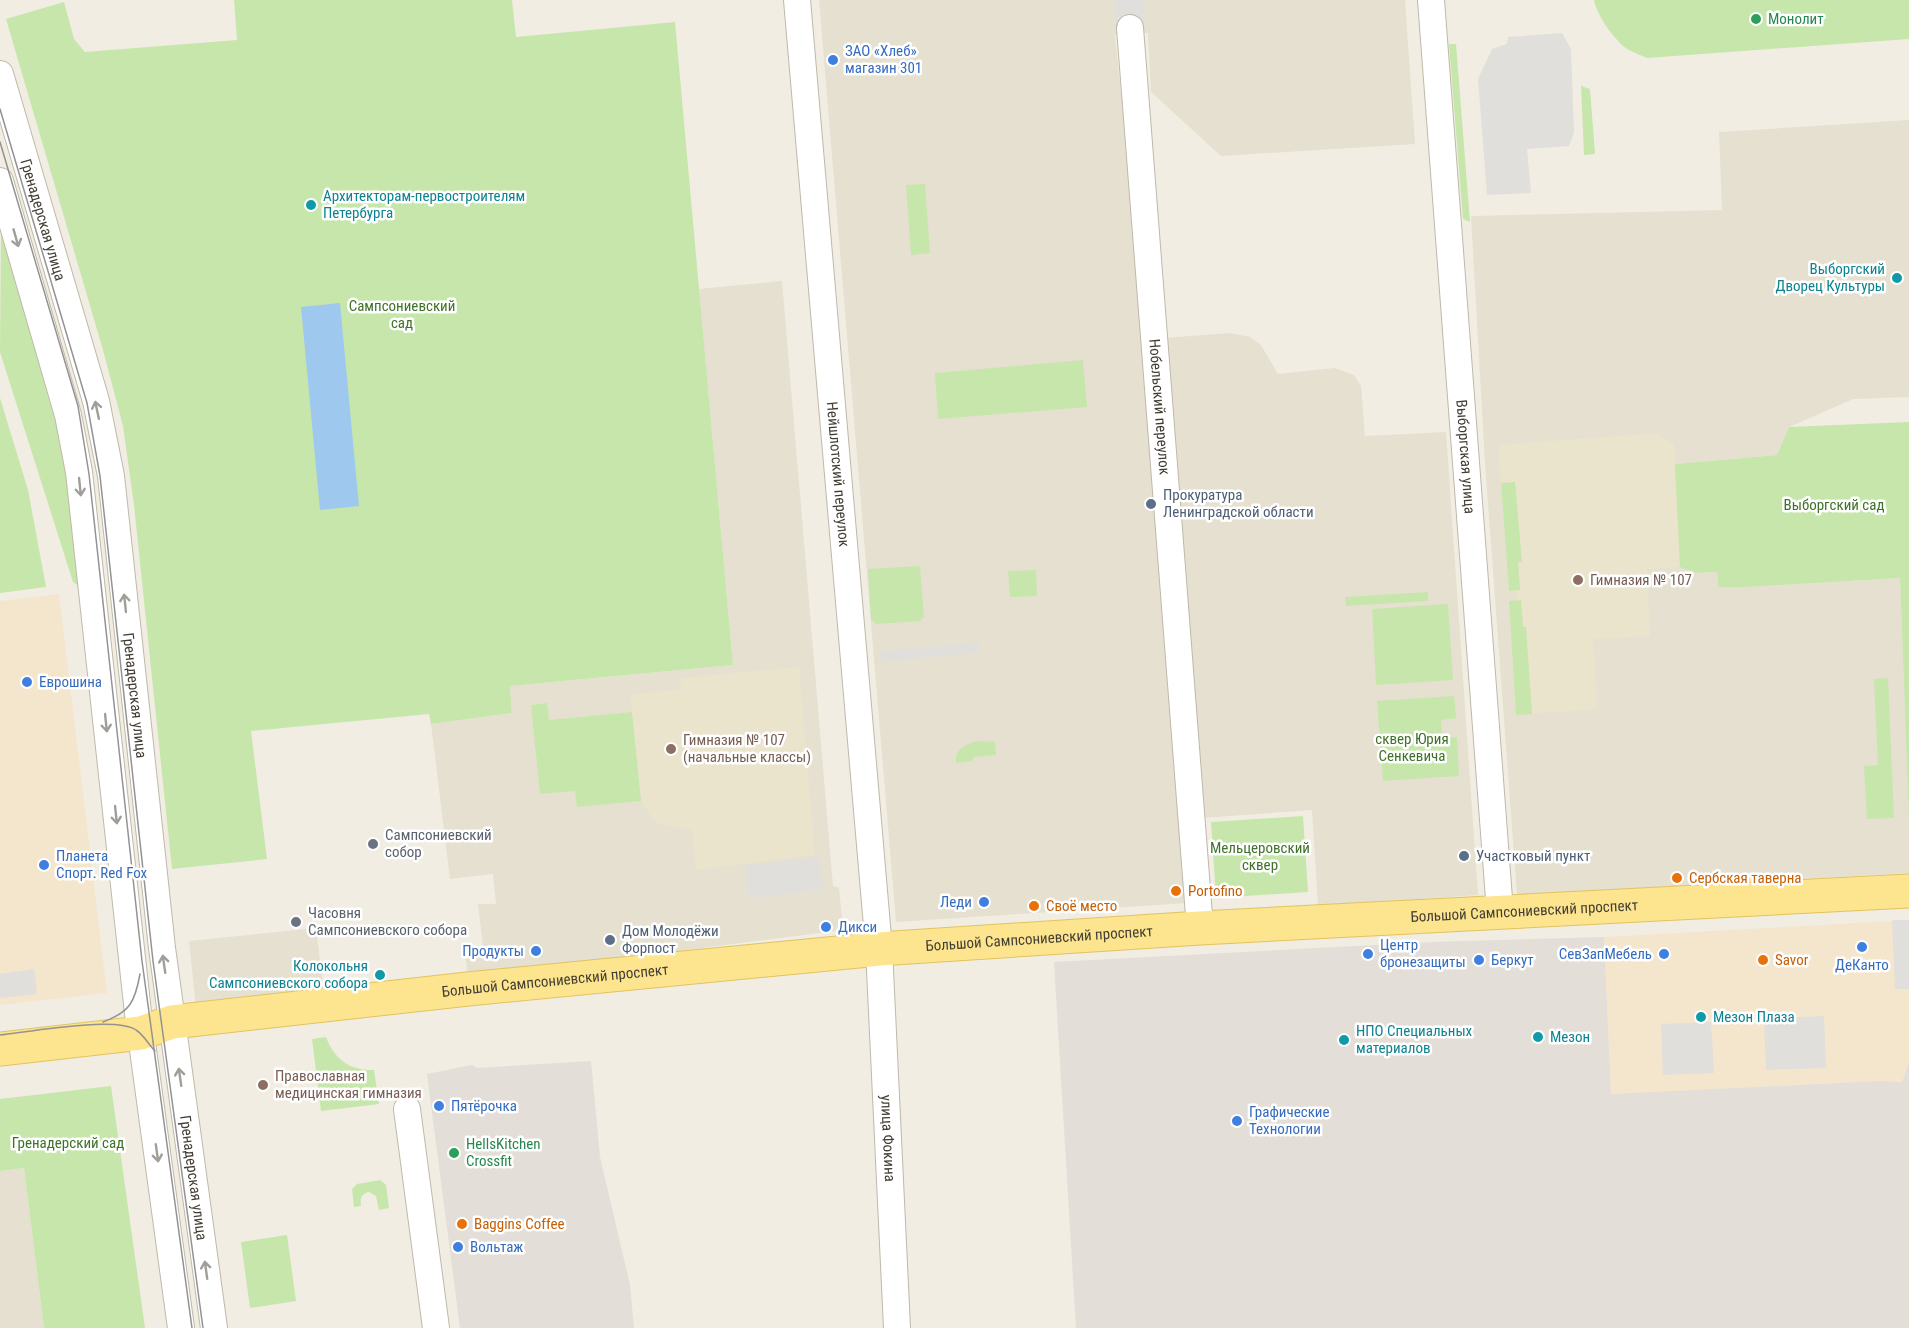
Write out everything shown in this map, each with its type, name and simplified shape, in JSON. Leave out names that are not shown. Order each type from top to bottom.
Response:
[{"type":"main road","name":"Большой Сампсониевский проспект","points":[[0,1027],[172,1022],[457,990],[879,949],[1200,928],[1909,891]]},
{"type":"main road","name":"Большой Сампсониевский проспект","points":[[0,1049],[140,1023]]},
{"type":"street","name":"Нейшлотский переулок","points":[[797,0],[879,949]]},
{"type":"street","name":"Выборгская улица","points":[[1431,0],[1500,912]]},
{"type":"street","name":"Нобельский переулок","points":[[1130,28],[1200,928]]},
{"type":"street","name":"Гренадерская улица","points":[[0,74],[96,401],[111,476],[162,948],[214,1328]]},
{"type":"street","name":"Гренадерская улица","points":[[0,181],[68,415],[79,472],[140,1023],[181,1328]]},
{"type":"street","name":"улица Фокина","points":[[879,949],[897,1328]]},
{"type":"street","points":[[407,1109],[436,1328]]},
{"type":"shaded area","points":[[819,0],[1405,0],[1415,144],[1221,156],[1151,92],[1148,33],[1115,35],[1139,271],[1188,903],[896,922]]},
{"type":"shaded area","points":[[1114,0],[1144,0],[1146,25],[1116,27]]},
{"type":"shaded area","points":[[1562,33],[1571,49],[1574,132],[1569,146],[1527,149],[1531,193],[1487,195],[1478,79],[1492,49],[1507,44],[1508,37]]},
{"type":"shaded area","points":[[1909,120],[1909,397],[1853,399],[1789,427],[1777,455],[1676,464],[1696,573],[1717,572],[1718,587],[1900,578],[1909,873],[1517,895],[1485,463],[1471,216],[1722,210],[1719,132]]},
{"type":"shaded area","points":[[782,281],[833,886],[839,888],[843,930],[468,978],[466,959],[484,955],[478,904],[496,904],[493,874],[450,879],[431,724],[512,713],[510,686],[733,665],[699,289]]},
{"type":"shaded area","points":[[1230,333],[1250,337],[1261,345],[1278,374],[1335,368],[1354,375],[1361,386],[1365,436],[1446,432],[1478,895],[1318,906],[1312,810],[1202,818],[1164,338]]},
{"type":"shaded area","name":"Гимназия № 107","points":[[1657,433],[1674,445],[1680,567],[1647,569],[1650,636],[1593,639],[1597,709],[1516,715],[1509,601],[1517,600],[1516,591],[1509,591],[1498,445]]},
{"type":"shaded area","points":[[59,594],[107,993],[0,1005],[0,601]]},
{"type":"shaded area","points":[[979,642],[980,652],[881,662],[880,652]]},
{"type":"shaded area","name":"Гимназия № 107 (начальные классы)","points":[[799,667],[815,855],[696,870],[692,830],[656,824],[641,801],[577,807],[575,791],[540,794],[531,705],[547,703],[549,720],[632,712],[630,694],[681,690],[680,678]]},
{"type":"shaded area","points":[[819,857],[823,889],[749,898],[746,866]]},
{"type":"shaded area","points":[[1892,920],[1909,920],[1909,989],[1895,989]]},
{"type":"shaded area","name":"Мезон Плаза","points":[[1909,920],[1909,1063],[1902,1082],[1880,1081],[1611,1094],[1604,937]]},
{"type":"shaded area","points":[[316,928],[324,992],[196,1007],[189,941]]},
{"type":"shaded area","points":[[1604,937],[1611,1094],[1880,1081],[1902,1082],[1909,1063],[1909,1328],[1076,1328],[1054,962],[1432,942]]},
{"type":"shaded area","points":[[34,969],[37,994],[0,998],[0,974]]},
{"type":"shaded area","points":[[1824,1016],[1826,1068],[1766,1070],[1764,1019]]},
{"type":"shaded area","points":[[1711,1022],[1714,1073],[1663,1075],[1661,1024]]},
{"type":"shaded area","points":[[591,1061],[600,1157],[630,1285],[634,1328],[460,1328],[427,1074],[472,1065],[477,1068]]},
{"type":"shaded area","points":[[24,1168],[44,1328],[0,1328],[0,1171]]},
{"type":"green space","name":"Сампсониевский сад","points":[[234,0],[512,0],[516,37],[675,22],[733,665],[510,686],[512,713],[431,724],[429,714],[251,731],[267,859],[172,869],[134,505],[123,426],[6,19],[64,2],[74,39],[85,52],[237,40]]},
{"type":"green space","name":"Монолит","points":[[1594,0],[1909,0],[1909,39],[1647,58],[1629,50],[1618,41],[1603,20]]},
{"type":"green space","points":[[1449,44],[1456,44],[1470,222],[1463,219]]},
{"type":"green space","points":[[1581,86],[1590,89],[1595,154],[1584,155]]},
{"type":"green space","points":[[925,184],[930,253],[911,255],[906,185]]},
{"type":"green space","points":[[1,228],[62,446],[83,589],[73,582],[0,352]]},
{"type":"green space","points":[[1083,360],[1087,407],[938,419],[935,373]]},
{"type":"green space","points":[[0,398],[28,490],[46,587],[0,593]]},
{"type":"green space","name":"Выборгский сад","points":[[1909,422],[1909,824],[1900,578],[1718,587],[1717,572],[1696,573],[1680,567],[1675,464],[1777,455],[1789,427]]},
{"type":"green space","points":[[1515,482],[1522,562],[1518,562],[1520,590],[1509,591],[1501,483]]},
{"type":"green space","points":[[920,566],[924,617],[920,621],[877,624],[871,619],[868,569]]},
{"type":"green space","points":[[1036,570],[1037,596],[1010,597],[1008,571]]},
{"type":"green space","points":[[1428,592],[1428,601],[1346,606],[1345,597]]},
{"type":"green space","points":[[1521,600],[1523,627],[1526,627],[1532,714],[1516,715],[1509,601]]},
{"type":"green space","points":[[1448,604],[1453,680],[1376,685],[1372,609]]},
{"type":"green space","points":[[1888,678],[1894,818],[1867,819],[1864,766],[1878,765],[1874,679]]},
{"type":"green space","name":"сквер Юрия Сенкевича","points":[[1454,696],[1456,718],[1441,720],[1442,738],[1457,737],[1459,776],[1383,781],[1377,701]]},
{"type":"green space","points":[[547,703],[549,720],[632,712],[641,801],[577,807],[575,791],[540,794],[531,705]]},
{"type":"green space","points":[[977,741],[995,742],[996,755],[973,757],[973,761],[956,763],[959,751]]},
{"type":"green space","name":"Мельцеровский сквер","points":[[1303,816],[1308,892],[1216,898],[1211,822]]},
{"type":"green space","points":[[326,1037],[334,1052],[344,1062],[365,1070],[374,1070],[379,1104],[321,1111],[312,1039]]},
{"type":"green space","name":"Гренадерский сад","points":[[111,1086],[145,1328],[44,1328],[24,1168],[0,1171],[0,1099]]},
{"type":"green space","points":[[380,1180],[386,1185],[389,1208],[379,1210],[376,1196],[369,1192],[362,1197],[361,1206],[354,1207],[352,1189],[357,1184]]},
{"type":"green space","points":[[287,1235],[296,1301],[250,1308],[241,1242]]},
{"type":"water","points":[[340,303],[359,506],[320,510],[301,307]]},
{"type":"tram line","points":[[0,109],[87,403],[100,476],[153,961],[203,1328]]},
{"type":"tram line","points":[[0,142],[78,406],[89,474],[142,961],[192,1328]]},
{"type":"tram line","points":[[103,1022],[130,1005],[140,974]]},
{"type":"tram line","points":[[0,1035],[71,1026],[110,1024],[136,1030],[155,1051]]},
{"type":"place","name":"Монолит","points":[[1756,19]]},
{"type":"place","name":"ЗАО «Хлеб» магазин 301","points":[[833,60]]},
{"type":"place","name":"Архитекторам-первостроителям Петербурга","points":[[311,205]]},
{"type":"place","name":"Выборгский Дворец Культуры","points":[[1897,278]]},
{"type":"place","name":"Прокуратура Ленинградской области","points":[[1151,504]]},
{"type":"place","name":"Гимназия № 107","points":[[1578,580]]},
{"type":"place","name":"Еврошина","points":[[27,682]]},
{"type":"place","name":"Гимназия № 107 (начальные классы)","points":[[671,749]]},
{"type":"place","name":"Сампсониевский собор","points":[[373,844]]},
{"type":"place","name":"Участковый пункт","points":[[1464,856]]},
{"type":"place","name":"Планета Спорт. Red Fox","points":[[44,865]]},
{"type":"place","name":"Сербская таверна","points":[[1677,878]]},
{"type":"place","name":"Portofino","points":[[1176,891]]},
{"type":"place","name":"Леди","points":[[984,902]]},
{"type":"place","name":"Своё место","points":[[1034,906]]},
{"type":"place","name":"Часовня Сампсониевского собора","points":[[296,922]]},
{"type":"place","name":"Дикси","points":[[826,927]]},
{"type":"place","name":"Дом Молодёжи Форпост","points":[[610,940]]},
{"type":"place","name":"ДеКанто","points":[[1862,947]]},
{"type":"place","name":"Продукты","points":[[536,951]]},
{"type":"place","name":"Центр бронезащиты","points":[[1368,954]]},
{"type":"place","name":"СевЗапМебель","points":[[1664,954]]},
{"type":"place","name":"Беркут","points":[[1479,960]]},
{"type":"place","name":"Savor","points":[[1763,960]]},
{"type":"place","name":"Колокольня Сампсониевского собора","points":[[380,975]]},
{"type":"place","name":"Мезон Плаза","points":[[1701,1017]]},
{"type":"place","name":"Мезон","points":[[1538,1037]]},
{"type":"place","name":"НПО Специальных материалов","points":[[1344,1040]]},
{"type":"place","name":"Православная медицинская гимназия","points":[[263,1085]]},
{"type":"place","name":"Пятёрочка","points":[[439,1106]]},
{"type":"place","name":"Графические Технологии","points":[[1237,1121]]},
{"type":"place","name":"HellsKitchen Crossfit","points":[[454,1153]]},
{"type":"place","name":"Baggins Coffee","points":[[462,1224]]},
{"type":"place","name":"Вольтаж","points":[[458,1247]]}]
